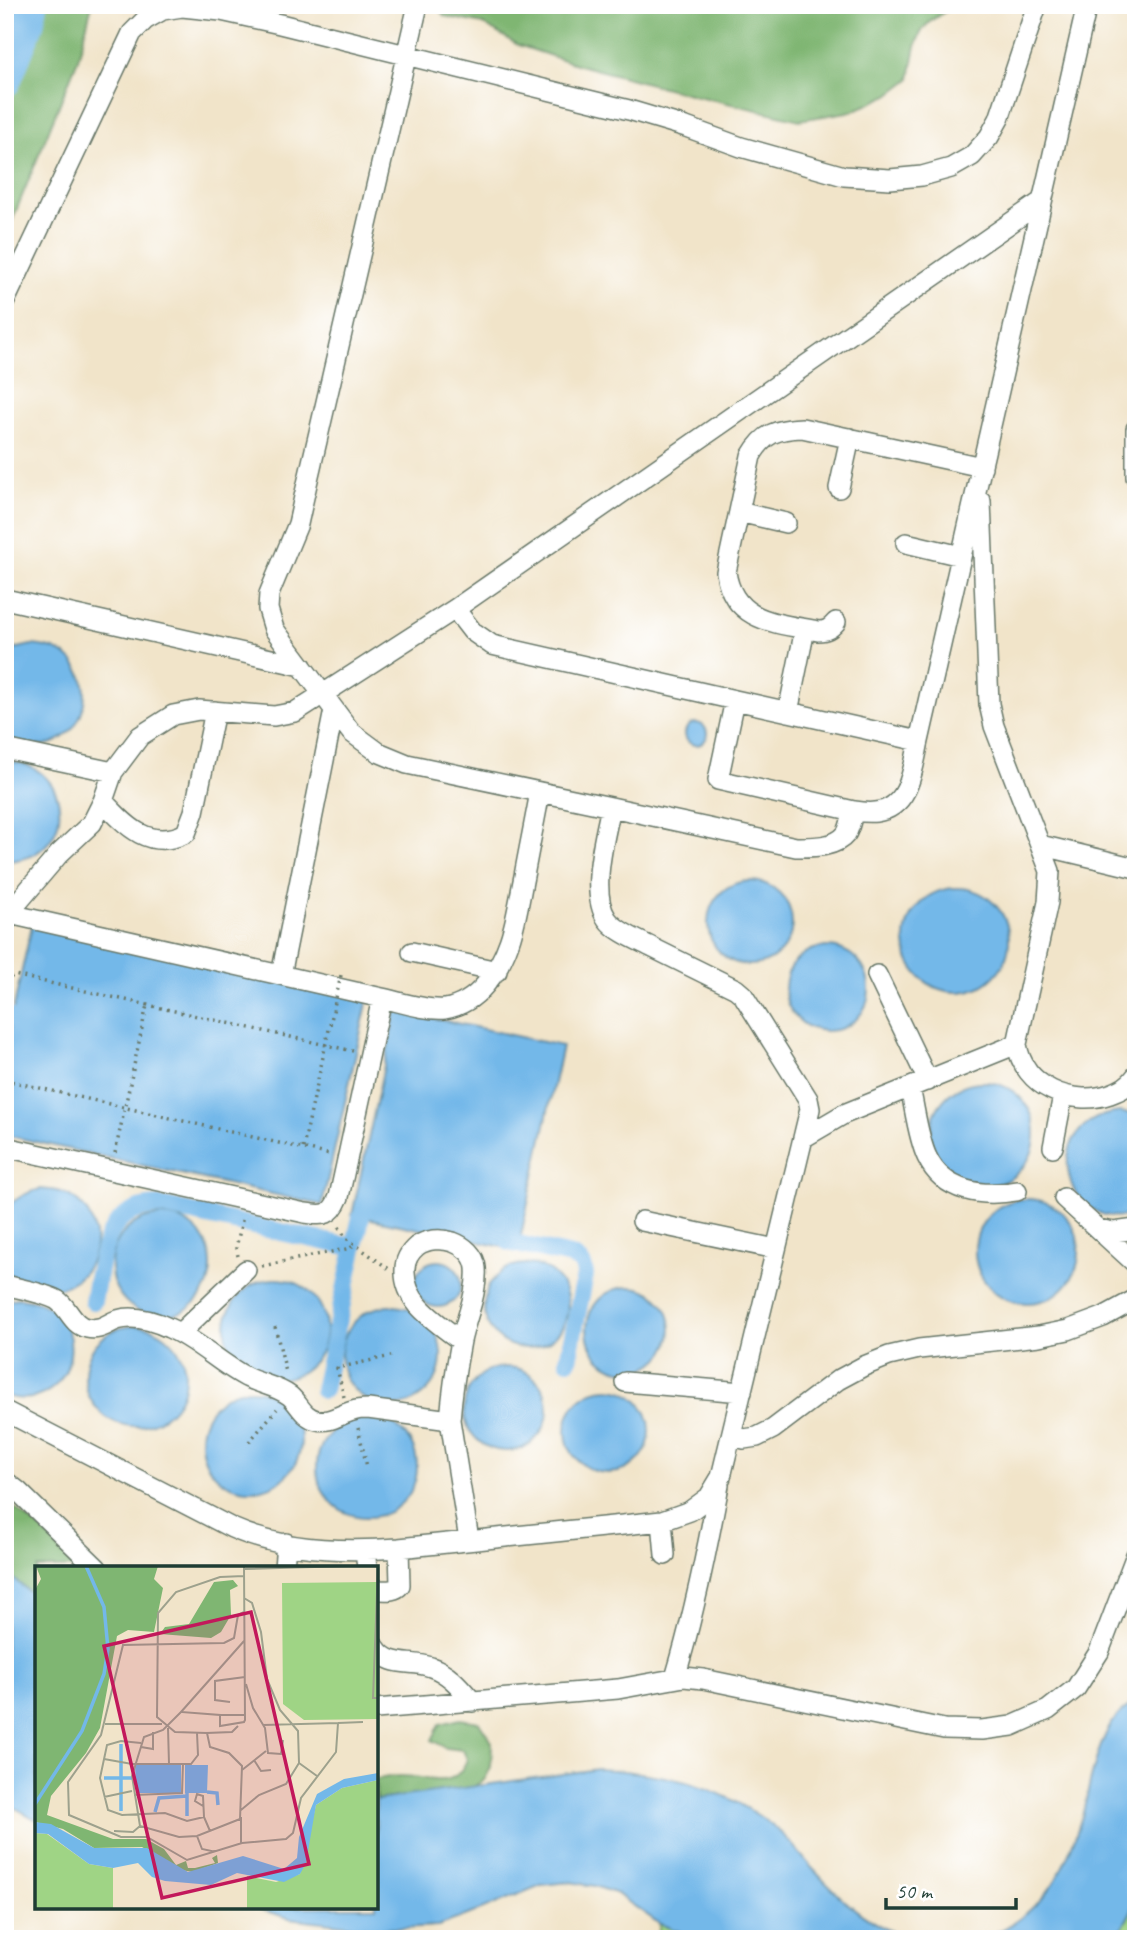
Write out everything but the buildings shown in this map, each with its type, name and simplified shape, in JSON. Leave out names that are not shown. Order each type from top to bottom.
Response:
[{"type":"lane","points":[[418,5],[298,524],[269,594],[268,609],[274,629],[351,732],[377,751],[407,764],[796,847],[817,848],[835,842],[846,834],[854,811]]},
{"type":"lane","points":[[5,301],[132,33],[145,20],[163,10],[182,7],[221,11],[629,110],[741,147],[844,176],[890,180],[922,176],[951,168],[972,156],[989,137],[999,119],[1037,5]]},
{"type":"lane","points":[[735,700],[718,780],[854,811],[876,812],[892,807],[903,796],[910,781],[1087,5]]},
{"type":"lane","points":[[540,792],[514,930],[507,953],[497,971],[480,991],[465,1003],[444,1009],[422,1007],[6,917],[59,854],[92,823],[113,772],[140,736],[173,715],[199,710],[274,716],[328,702],[455,610],[1042,201]]},
{"type":"lane","points":[[836,622],[831,629],[825,631],[762,619],[735,600],[728,587],[726,572],[751,456],[758,443],[771,433],[802,428],[981,471]]},
{"type":"lane","points":[[1136,429],[1136,477]]},
{"type":"lane","points":[[839,488],[850,438]]},
{"type":"lane","points":[[981,471],[989,704],[994,726],[1050,871],[1049,893],[1017,1044],[1019,1055],[1031,1074],[1051,1091],[1063,1095],[1092,1098],[1107,1095],[1134,1083]]},
{"type":"lane","points":[[739,512],[786,523]]},
{"type":"lane","points":[[906,543],[961,556]]},
{"type":"lane","points":[[5,599],[302,666]]},
{"type":"lane","points":[[455,610],[472,631],[492,645],[919,741]]},
{"type":"lane","points":[[788,712],[805,629]]},
{"type":"lane","points":[[281,975],[328,702]]},
{"type":"lane","points":[[103,801],[125,824],[141,834],[155,839],[172,840],[186,833],[194,812],[215,711]]},
{"type":"lane","points":[[5,749],[113,772]]},
{"type":"lane","points":[[611,807],[599,877],[600,901],[607,920],[624,933],[743,995],[808,1099],[810,1109],[721,1477],[691,1626],[675,1678]]},
{"type":"lane","points":[[1040,845],[1136,868]]},
{"type":"lane","points":[[412,952],[497,971]]},
{"type":"lane","points":[[877,975],[919,1084],[926,1154],[932,1167],[956,1187],[971,1192],[987,1195],[1017,1191]]},
{"type":"lane","points":[[5,1147],[305,1213],[329,1213],[339,1197],[382,998]]},
{"type":"lane","points":[[803,1138],[844,1114],[1017,1044]]},
{"type":"lane","points":[[1052,1147],[1063,1095]]},
{"type":"lane","points":[[1064,1198],[1136,1264]]},
{"type":"lane","points":[[642,1221],[776,1249]]},
{"type":"lane","points":[[1098,1229],[1136,1229]]},
{"type":"lane","points":[[461,1341],[417,1305],[408,1292],[405,1264],[410,1252],[420,1244],[432,1240],[447,1240],[460,1244],[471,1253],[476,1266],[475,1283],[452,1392],[450,1420],[469,1540]]},
{"type":"lane","points":[[180,1333],[244,1271]]},
{"type":"lane","points":[[5,1285],[55,1299],[84,1328],[104,1328],[120,1319],[132,1318],[147,1320],[180,1333],[243,1376],[289,1396],[302,1412],[320,1421],[329,1421],[351,1415],[356,1410],[368,1409],[450,1420]]},
{"type":"lane","points":[[731,1436],[744,1439],[757,1437],[773,1429],[838,1380],[888,1356],[1068,1330],[1103,1317],[1136,1299]]},
{"type":"lane","points":[[625,1382],[741,1392]]},
{"type":"lane","points":[[5,1411],[246,1535],[366,1559],[399,1548],[662,1521],[690,1511],[709,1497],[721,1477]]},
{"type":"lane","points":[[5,1481],[95,1566]]},
{"type":"lane","points":[[662,1521],[665,1555]]},
{"type":"lane","points":[[284,1566],[286,1544]]},
{"type":"lane","points":[[378,1590],[393,1590],[400,1585],[399,1548]]},
{"type":"lane","points":[[378,1709],[618,1689],[675,1678],[703,1679],[944,1729],[982,1730],[1012,1726],[1048,1710],[1076,1688],[1099,1652],[1136,1555]]},
{"type":"lane","points":[[378,1651],[388,1660],[421,1664],[445,1674],[457,1683],[472,1702]]},
{"type":"path","points":[[5,982],[13,975],[21,976],[356,1051]]},
{"type":"path","points":[[303,1149],[341,975]]},
{"type":"path","points":[[114,1159],[147,1005]]},
{"type":"path","points":[[5,1080],[333,1155]]},
{"type":"path","points":[[242,1219],[236,1248],[244,1271],[351,1248],[354,1244]]},
{"type":"path","points":[[346,1238],[405,1281]]},
{"type":"path","points":[[275,1327],[288,1378]]},
{"type":"path","points":[[367,1467],[337,1368],[391,1356]]},
{"type":"path","points":[[249,1442],[284,1401]]},
{"type":"green space","points":[[5,5],[92,5],[78,59],[5,238]]},
{"type":"green space","points":[[436,5],[959,5],[926,25],[917,41],[910,79],[889,95],[853,111],[800,120],[579,65],[518,45],[483,24],[444,16]]},
{"type":"green space","points":[[5,1500],[44,1532],[78,1566],[35,1566],[35,1596],[5,1572]]},
{"type":"green space","points":[[460,1719],[479,1722],[492,1742],[491,1767],[485,1779],[473,1787],[378,1800],[378,1779],[409,1776],[439,1780],[455,1776],[461,1770],[467,1759],[463,1750],[446,1748],[432,1740],[440,1724]]},
{"type":"green space","points":[[1136,1902],[1136,1939],[1116,1939],[1118,1936]]},
{"type":"green space","points":[[660,1924],[695,1937],[698,1939],[657,1939]]},
{"type":"water","points":[[31,645],[60,652],[77,667],[84,688],[82,709],[72,728],[55,742],[33,745],[5,736],[5,654]]},
{"type":"water","points":[[692,723],[700,723],[707,730],[707,738],[700,745],[692,745],[685,738],[685,730]]},
{"type":"water","points":[[5,761],[29,766],[46,778],[56,794],[59,812],[56,830],[45,846],[28,857],[5,861]]},
{"type":"water","points":[[750,881],[773,888],[785,900],[792,923],[785,946],[773,958],[750,965],[727,958],[715,946],[708,923],[715,900],[727,888]]},
{"type":"water","points":[[957,888],[977,892],[994,903],[1005,920],[1009,940],[1005,960],[994,977],[977,988],[957,992],[937,988],[920,977],[909,960],[905,940],[909,920],[920,903],[937,892]]},
{"type":"water","points":[[32,925],[368,999],[322,1205],[5,1135],[5,1046]]},
{"type":"water","points":[[827,947],[850,954],[862,966],[869,989],[862,1012],[850,1024],[827,1031],[804,1024],[792,1012],[785,989],[792,966],[804,954]]},
{"type":"water","points":[[396,1010],[562,1046],[520,1240],[510,1238],[508,1248],[352,1215]]},
{"type":"water","points":[[983,1082],[1003,1086],[1020,1097],[1031,1114],[1035,1134],[1031,1154],[1020,1171],[1003,1182],[983,1186],[963,1182],[946,1171],[935,1154],[931,1134],[935,1114],[946,1097],[963,1086]]},
{"type":"water","points":[[1120,1112],[1136,1115],[1136,1214],[1110,1216],[1090,1208],[1076,1193],[1069,1174],[1069,1153],[1077,1134],[1094,1120]]},
{"type":"water","points":[[41,1189],[61,1192],[78,1202],[86,1211],[95,1233],[93,1257],[87,1268],[74,1281],[55,1289],[20,1281],[5,1270],[5,1209],[22,1196]]},
{"type":"water","points":[[1027,1199],[1047,1203],[1064,1214],[1075,1231],[1079,1251],[1075,1271],[1064,1288],[1047,1299],[1027,1303],[1007,1299],[990,1288],[979,1271],[975,1251],[979,1231],[990,1214],[1007,1203]]},
{"type":"water","points":[[161,1216],[180,1219],[197,1230],[208,1247],[211,1266],[208,1285],[197,1302],[180,1313],[161,1316],[142,1313],[125,1302],[114,1285],[111,1266],[114,1247],[125,1230],[142,1219]]},
{"type":"water","points":[[438,1261],[454,1268],[461,1284],[454,1300],[438,1307],[422,1300],[415,1284],[422,1268]]},
{"type":"water","points":[[526,1264],[549,1271],[561,1283],[568,1306],[561,1329],[549,1341],[526,1348],[503,1341],[491,1329],[484,1306],[491,1283],[503,1271]]},
{"type":"water","points":[[276,1279],[295,1283],[312,1293],[322,1310],[326,1329],[322,1348],[312,1365],[295,1375],[276,1379],[257,1375],[240,1365],[230,1348],[226,1329],[230,1310],[240,1293],[257,1283]]},
{"type":"water","points":[[629,1287],[652,1294],[664,1306],[671,1329],[664,1352],[652,1364],[629,1371],[606,1364],[594,1352],[587,1329],[594,1306],[606,1294]]},
{"type":"water","points":[[17,1298],[43,1304],[61,1318],[69,1336],[70,1356],[63,1375],[50,1390],[30,1398],[5,1396],[5,1301]]},
{"type":"water","points":[[391,1306],[410,1310],[427,1320],[437,1337],[441,1356],[437,1375],[427,1392],[410,1402],[391,1406],[372,1402],[355,1392],[345,1375],[341,1356],[345,1337],[355,1320],[372,1310]]},
{"type":"water","points":[[135,1326],[154,1330],[171,1340],[181,1357],[185,1376],[181,1395],[171,1412],[154,1422],[135,1426],[116,1422],[99,1412],[89,1395],[85,1376],[89,1357],[99,1340],[116,1330]]},
{"type":"water","points":[[506,1367],[529,1374],[541,1386],[548,1409],[541,1432],[529,1444],[506,1451],[483,1444],[471,1432],[464,1409],[471,1386],[483,1374]]},
{"type":"water","points":[[608,1389],[631,1396],[643,1408],[650,1431],[643,1454],[631,1466],[608,1473],[585,1466],[573,1454],[566,1431],[573,1408],[585,1396]]},
{"type":"water","points":[[251,1390],[270,1394],[287,1404],[297,1421],[301,1440],[297,1459],[287,1476],[270,1486],[251,1490],[232,1486],[215,1476],[205,1459],[201,1440],[205,1421],[215,1404],[232,1394]]},
{"type":"water","points":[[367,1417],[386,1421],[403,1431],[413,1448],[417,1467],[413,1486],[403,1503],[386,1513],[367,1517],[348,1513],[331,1503],[321,1486],[317,1467],[321,1448],[331,1431],[348,1421]]},
{"type":"water","points":[[5,1572],[35,1596],[35,1819],[5,1802]]},
{"type":"water","points":[[1136,1703],[1136,1902],[1116,1939],[974,1939],[990,1935],[1012,1924],[1053,1885],[1077,1831],[1098,1752],[1105,1736],[1123,1710]]},
{"type":"water","points":[[598,1769],[672,1779],[718,1793],[761,1817],[781,1833],[824,1881],[860,1913],[888,1930],[919,1939],[698,1939],[660,1924],[617,1894],[595,1886],[570,1882],[541,1885],[438,1926],[381,1929],[289,1918],[259,1909],[378,1909],[378,1800]]},
{"type":"waterway","points":[[5,81],[28,24],[32,5]]},
{"type":"waterway","points":[[5,1017],[11,1018]]},
{"type":"waterway","points":[[93,1301],[99,1268],[109,1237],[116,1224],[142,1208],[161,1206],[341,1245],[356,1242]]},
{"type":"waterway","points":[[323,1390],[361,1217]]},
{"type":"waterway","points":[[509,1242],[571,1256],[583,1266],[585,1275],[568,1360]]}]
